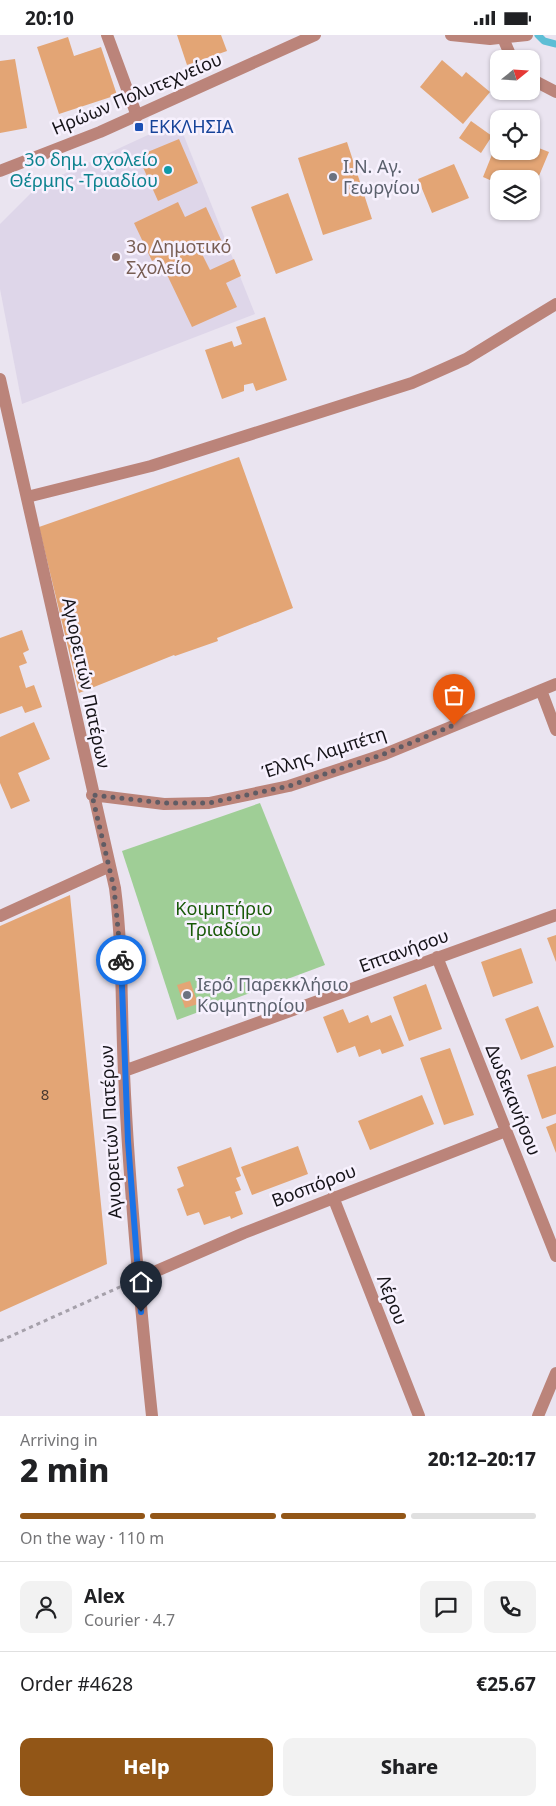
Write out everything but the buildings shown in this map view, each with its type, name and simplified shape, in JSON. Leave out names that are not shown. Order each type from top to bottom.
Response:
[{"type":"street","points":[[107,35],[137,116]]},
{"type":"street","name":"Ηρώων Πολυτεχνείου","points":[[0,171],[137,116],[315,35]]},
{"type":"street","points":[[451,35],[470,38],[507,38],[527,35]]},
{"type":"street","points":[[507,38],[510,50]]},
{"type":"street","points":[[540,84],[556,93]]},
{"type":"street","points":[[27,497],[160,463],[412,383],[466,359],[556,304]]},
{"type":"street","name":"Αγιορειτών Πατέρων","points":[[1,386],[114,888],[119,925],[124,1071],[138,1279],[152,1416]]},
{"type":"street","name":"Έλλης Λαμπέτη","points":[[92,795],[164,803],[209,803],[289,786],[384,754],[556,684]]},
{"type":"street","points":[[541,690],[556,730]]},
{"type":"street","points":[[0,916],[110,866]]},
{"type":"street","name":"Επτανήσου","points":[[124,1071],[556,915]]},
{"type":"street","name":"Δωδεκανήσου","points":[[437,957],[556,1256]]},
{"type":"street","name":"Βοσπόρου","points":[[138,1279],[228,1239],[506,1131]]},
{"type":"street","name":"Λέρου","points":[[333,1197],[420,1416]]},
{"type":"street","points":[[538,1416],[556,1373]]},
{"type":"path","points":[[0,1341],[138,1279]]},
{"type":"shaded area","name":"3ο Δημοτικό Σχολείο","points":[[178,121],[255,314],[22,404],[0,289],[0,224],[38,186]]},
{"type":"green space","name":"Κοιμητήριο Τριαδίου","points":[[260,803],[325,965],[177,1020],[122,851]]},
{"type":"waterway","points":[[538,35],[544,41],[556,44]]},
{"type":"way so far","points":[[121,960],[118,910],[110,866],[92,795],[164,803],[209,803],[289,786],[384,754],[454,725]]},
{"type":"place","name":"ΕΚΚΛΗΣΙΑ","points":[[139,127]]},
{"type":"place","name":"3ο δημ. σχολείο Θέρμης -Τριαδίου","points":[[168,170]]},
{"type":"place","name":"Ι.Ν. Αγ. Γεωργίου","points":[[333,177]]},
{"type":"place","name":"3ο Δημοτικό Σχολείο","points":[[116,257]]},
{"type":"place","name":"Ιερό Παρεκκλήσιο Κοιμητηρίου","points":[[187,995]]},
{"type":"route","points":[[121,960],[124,1071],[133,1226],[141,1312]]}]
